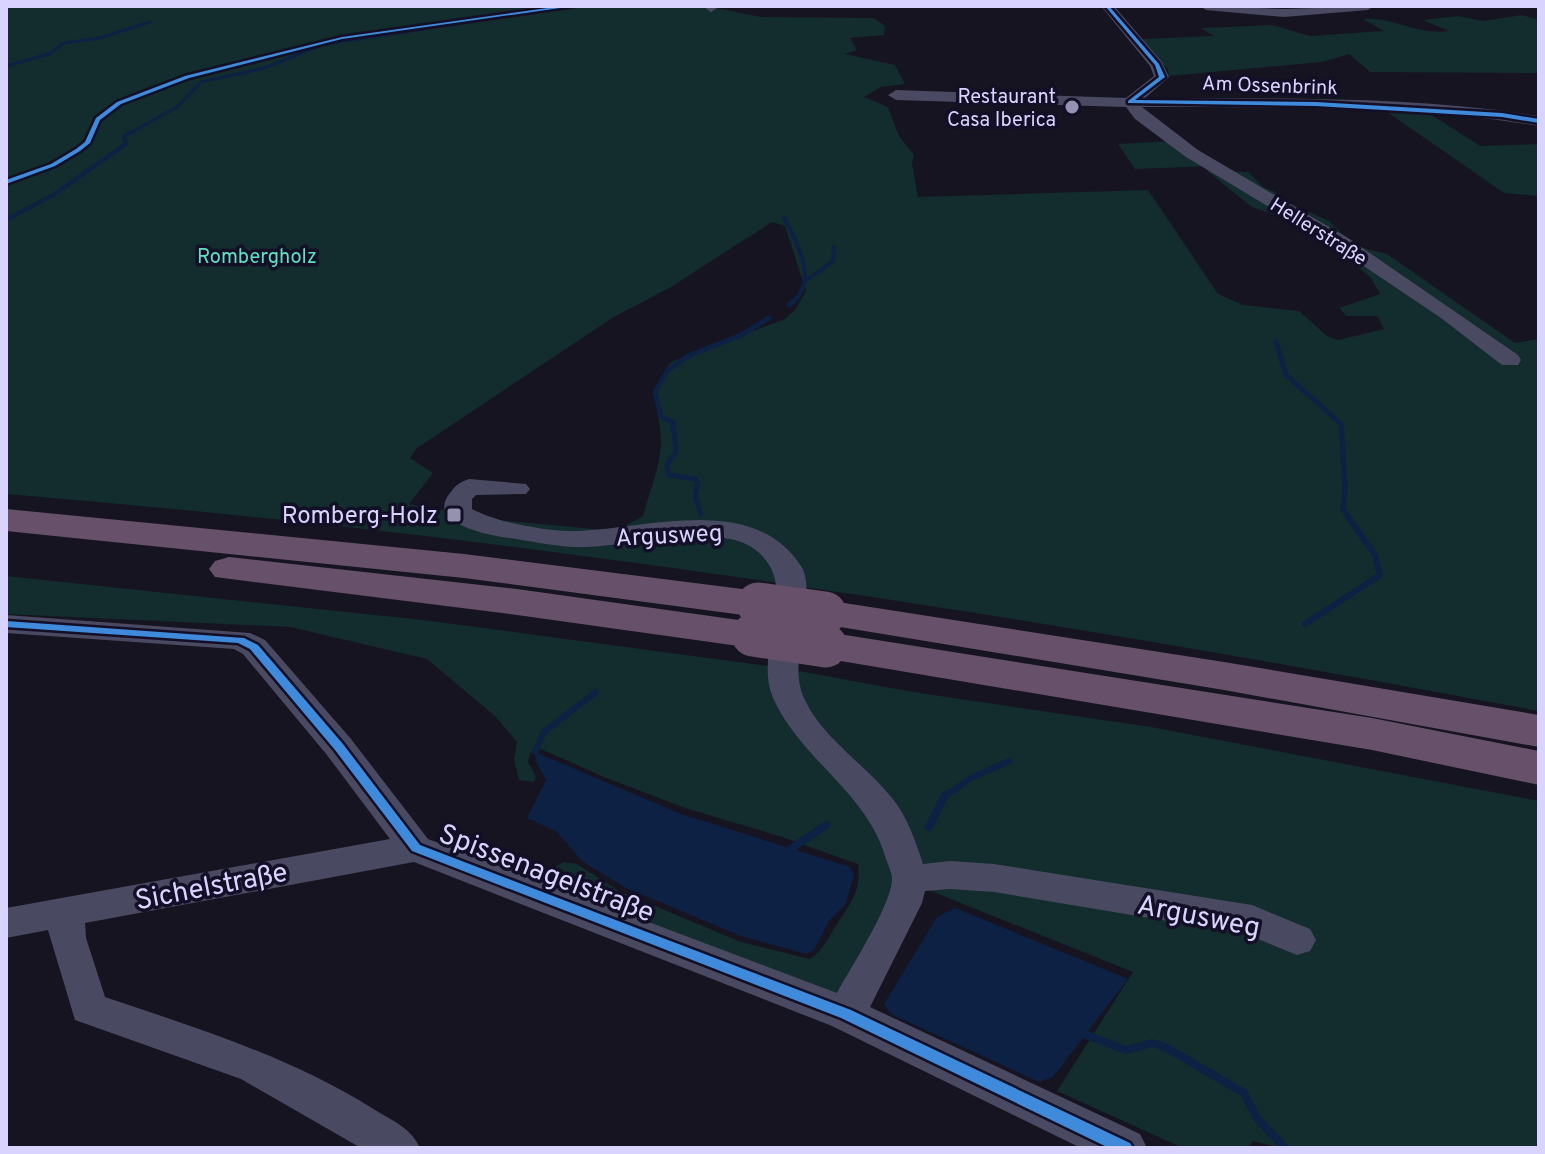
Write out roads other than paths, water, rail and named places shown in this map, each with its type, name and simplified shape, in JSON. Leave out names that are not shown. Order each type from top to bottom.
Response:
[{"type":"highway","points":[[6,520],[433,563],[755,620]]},
{"type":"highway","points":[[6,547],[397,588],[755,620],[1209,673],[1539,731]]},
{"type":"highway","points":[[826,629],[999,671],[1372,734],[1539,768]]},
{"type":"street","points":[[1107,6],[1157,65],[1162,77],[1130,102]]},
{"type":"street","points":[[1206,6],[1284,13],[1368,6]]},
{"type":"street","name":"Am Ossenbrink","points":[[896,95],[1316,104],[1486,114],[1539,121]]},
{"type":"street","name":"Hellerstraße","points":[[1130,102],[1134,112],[1173,141],[1342,243],[1510,360]]},
{"type":"street","name":"Argusweg","points":[[517,489],[469,487],[459,498],[459,513],[483,526],[575,539],[720,528],[749,535],[773,550],[789,569],[792,585],[782,665],[789,702],[799,720],[881,808],[898,841],[910,879],[950,875],[994,878],[1252,920],[1297,940]]},
{"type":"street","name":"Spissenagelstraße","points":[[6,624],[240,640],[254,647],[339,747],[416,848],[846,1014],[1125,1148]]},
{"type":"street","name":"Sichelstraße","points":[[6,923],[416,848]]},
{"type":"street","points":[[846,1014],[904,903],[910,879]]},
{"type":"street","points":[[66,912],[67,938],[89,1008],[255,1066],[348,1116],[398,1148]]},
{"type":"water","points":[[535,752],[681,814],[850,867],[854,874],[846,904],[829,921],[814,950],[806,954],[741,936],[624,887],[582,861],[557,832],[527,818],[546,780],[536,762]]},
{"type":"water","points":[[955,908],[1128,979],[1053,1077],[1039,1082],[891,1014],[884,1004],[937,917]]},
{"type":"waterway","points":[[6,66],[49,54],[64,43],[99,38],[150,22]]},
{"type":"waterway","points":[[444,26],[456,25]]},
{"type":"waterway","points":[[130,133],[177,107],[201,82],[265,68],[321,45],[430,28]]},
{"type":"waterway","points":[[130,133],[134,131]]},
{"type":"waterway","points":[[6,220],[53,195],[126,144],[124,136],[130,133]]},
{"type":"waterway","points":[[784,217],[799,249],[805,272],[801,293],[794,301]]},
{"type":"waterway","points":[[807,280],[833,261],[834,247]]},
{"type":"waterway","points":[[789,305],[794,301]]},
{"type":"waterway","points":[[701,514],[695,496],[698,483],[695,479],[668,475],[667,464],[676,452],[673,422],[661,417],[655,392],[668,370],[688,356],[741,335],[769,318]]},
{"type":"waterway","points":[[1276,342],[1286,375],[1341,424],[1345,487],[1343,509],[1350,519]]},
{"type":"waterway","points":[[1305,624],[1380,575],[1375,555],[1348,517]]},
{"type":"waterway","points":[[535,752],[544,732],[596,692]]},
{"type":"waterway","points":[[944,797],[971,778],[1009,761]]},
{"type":"waterway","points":[[929,827],[944,797]]},
{"type":"waterway","points":[[792,848],[826,825]]},
{"type":"waterway","points":[[1084,1034],[1126,1050],[1152,1043],[1165,1047],[1244,1093],[1257,1118],[1285,1148]]},
{"type":"place","name":"Restaurant Casa Iberica","points":[[1072,107]]},
{"type":"place","name":"Romberg-Holz","points":[[454,515]]},
{"type":"park label","name":"Rombergholz","points":[[257,256]]}]
